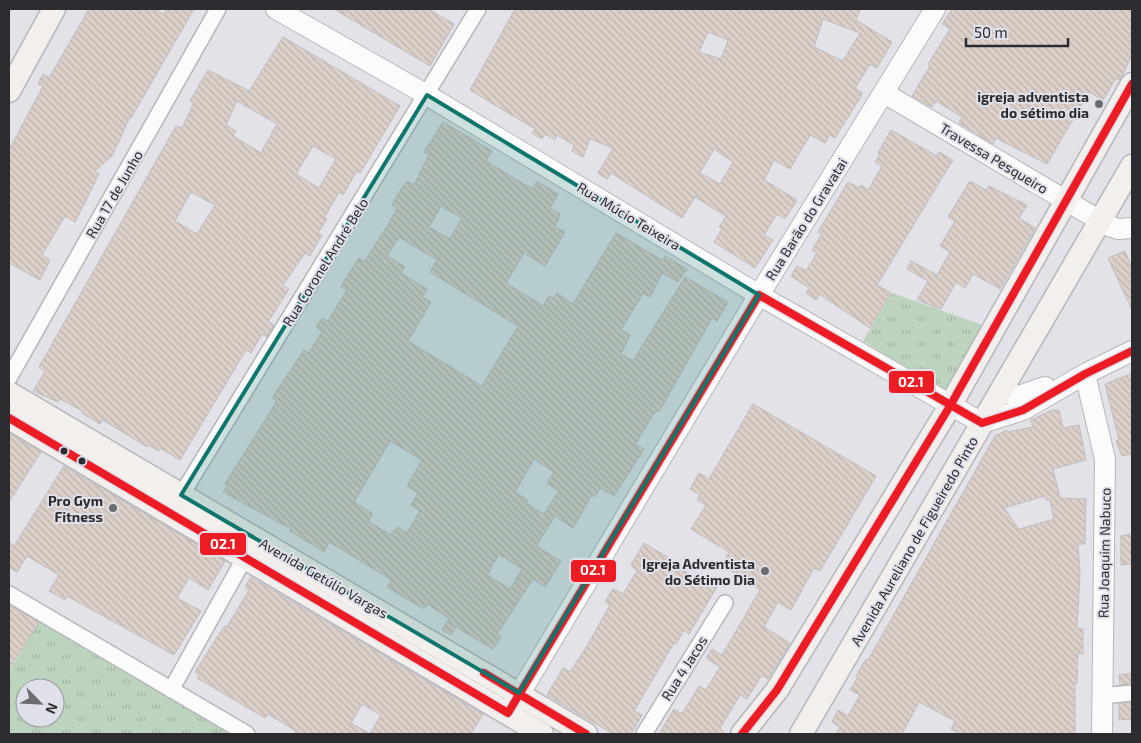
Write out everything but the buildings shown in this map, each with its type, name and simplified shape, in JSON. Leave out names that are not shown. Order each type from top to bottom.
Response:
[{"type":"main road","points":[[9,91],[54,9]]},
{"type":"main road","points":[[742,734],[777,690],[950,406],[1132,84]]},
{"type":"main road","name":"Avenida Aureliano de Figueiredo Pinto","points":[[801,734],[1132,166]]},
{"type":"main road","name":"Avenida Getúlio Vargas","points":[[9,393],[176,504],[244,559],[542,734]]},
{"type":"main road","name":"Avenida Getúlio Vargas","points":[[9,418],[176,504],[519,693],[586,734]]},
{"type":"street","name":"Rua 17 de Junho","points":[[9,378],[218,9]]},
{"type":"street","name":"Rua Múcio Teixeira","points":[[276,9],[428,95],[759,295],[982,423]]},
{"type":"street","name":"Rua Coronel André Belo","points":[[176,504],[428,95],[478,9]]},
{"type":"street","name":"Rua Barão do Gravatai","points":[[508,713],[759,295],[935,9]]},
{"type":"street","name":"Travessa Pesqueiro","points":[[884,93],[1100,220],[1118,229],[1132,228]]},
{"type":"street","points":[[982,423],[1023,410],[1085,374],[1132,351]]},
{"type":"street","points":[[1000,392],[1019,396],[1085,374]]},
{"type":"street","name":"Rua Joaquim Nabuco","points":[[1085,374],[1105,459],[1102,734]]},
{"type":"street","points":[[171,690],[244,559]]},
{"type":"street","points":[[9,594],[248,734]]},
{"type":"street","name":"Rua 4 Jacos","points":[[644,734],[725,602]]},
{"type":"street","points":[[1102,696],[1132,693]]},
{"type":"highlighted area","points":[[427,95],[759,295],[519,693],[181,495]]},
{"type":"green space","points":[[892,293],[988,327],[949,394],[863,341]]},
{"type":"green space","points":[[39,621],[231,734],[9,734],[9,672]]},
{"type":"transit line","name":"02.1","points":[[742,734],[777,690],[950,406],[1132,84]]},
{"type":"transit line","name":"02.1","points":[[9,418],[508,713],[759,295],[982,423],[1023,410],[1085,374],[1132,351]]},
{"type":"transit line","name":"02.1","points":[[484,673],[586,734]]},
{"type":"place","name":"igreja adventista do sétimo dia","points":[[1099,104]]},
{"type":"place","name":"Pro Gym Fitness","points":[[113,508]]},
{"type":"place","name":"Igreja Adventista do Sétimo Dia","points":[[765,571]]}]
